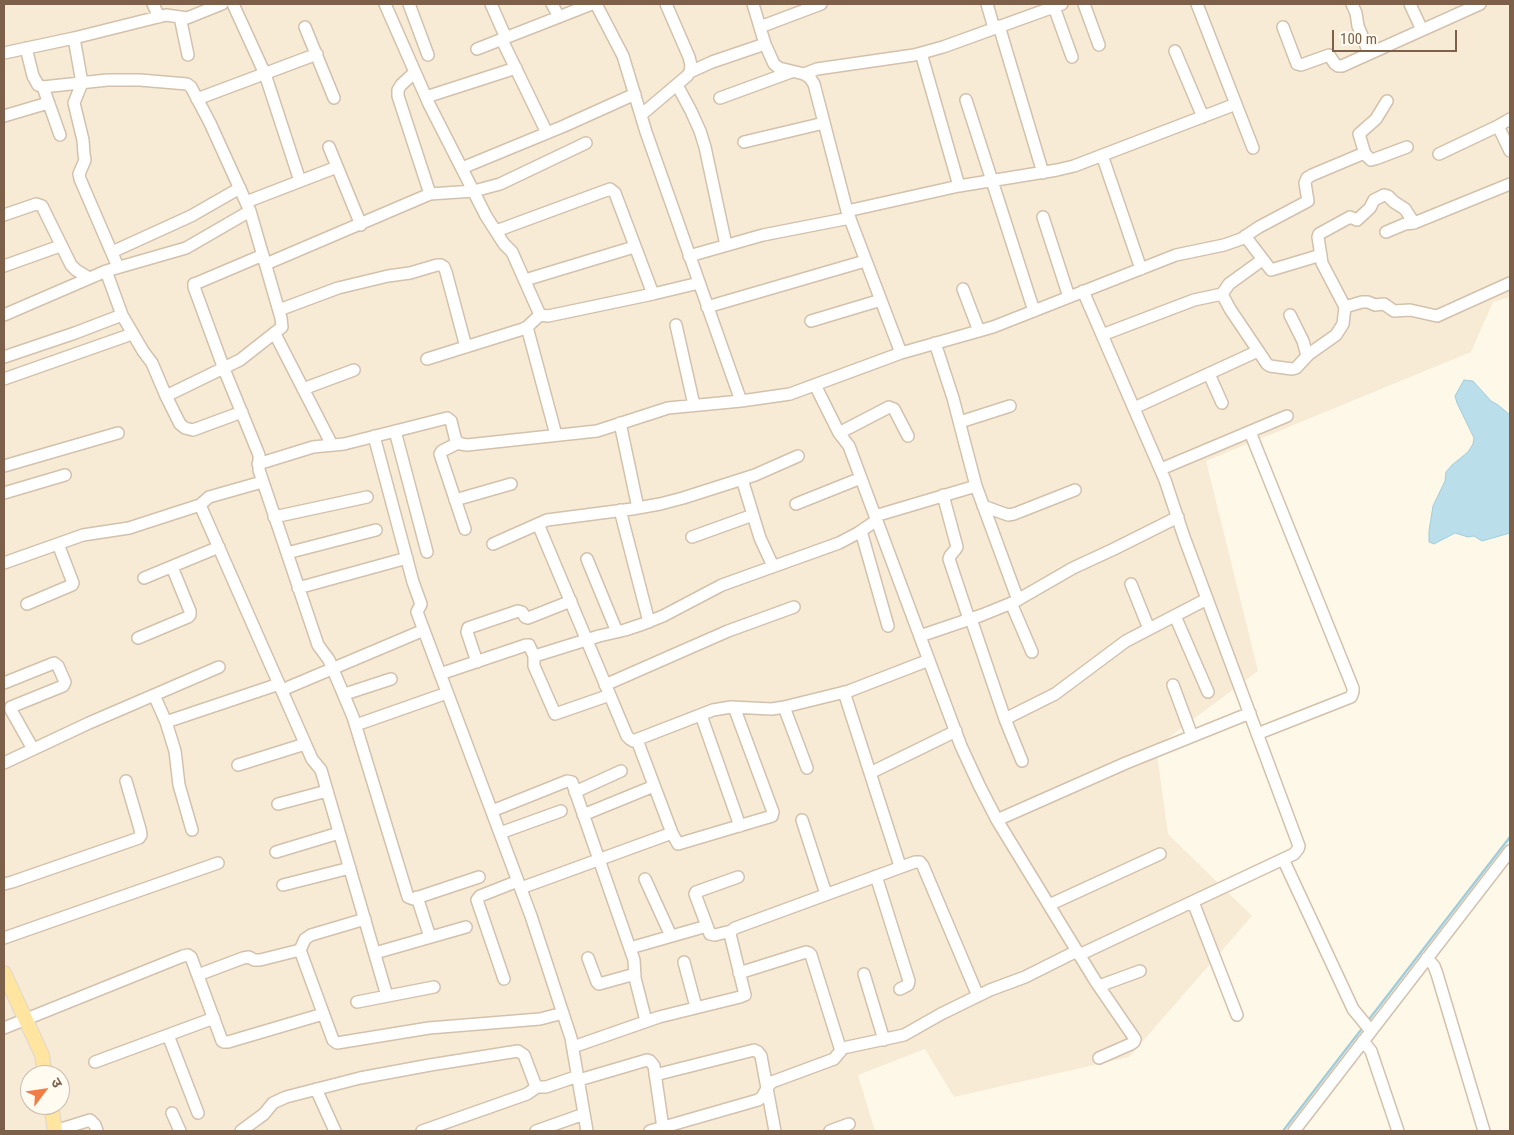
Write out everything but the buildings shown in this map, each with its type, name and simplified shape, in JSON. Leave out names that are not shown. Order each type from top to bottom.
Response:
[{"type":"main road","points":[[4,973],[42,1055],[44,1065]]},
{"type":"main road","points":[[53,1115],[55,1131]]},
{"type":"street","points":[[153,4],[159,17]]},
{"type":"street","points":[[4,52],[74,38],[159,17],[172,15],[188,18],[222,4]]},
{"type":"street","points":[[233,4],[265,74],[300,181]]},
{"type":"street","points":[[385,4],[426,97],[496,231],[504,244],[512,252],[540,315]]},
{"type":"street","points":[[410,4],[428,55]]},
{"type":"street","points":[[491,4],[516,68],[547,133]]},
{"type":"street","points":[[552,4],[559,17]]},
{"type":"street","points":[[477,49],[592,4]]},
{"type":"street","points":[[596,4],[623,56],[689,256],[741,401]]},
{"type":"street","points":[[641,115],[688,76],[690,72],[689,57],[666,4]]},
{"type":"street","points":[[753,4],[774,64],[779,68],[798,72],[810,78],[814,84],[848,215],[901,352]]},
{"type":"street","points":[[760,27],[821,4]]},
{"type":"street","points":[[987,4],[997,27],[1044,173]]},
{"type":"street","points":[[1084,4],[1099,45]]},
{"type":"street","points":[[1197,4],[1253,148]]},
{"type":"street","points":[[1352,4],[1358,26],[1369,53]]},
{"type":"street","points":[[1410,4],[1422,30]]},
{"type":"street","points":[[1283,28],[1298,65],[1329,55],[1335,64],[1342,66],[1480,4]]},
{"type":"street","points":[[720,98],[798,72],[921,53],[1058,5],[1072,56]]},
{"type":"street","points":[[180,17],[188,55]]},
{"type":"street","points":[[305,27],[334,98]]},
{"type":"street","points":[[74,38],[82,83],[74,103],[85,160],[79,174],[118,267]]},
{"type":"street","points":[[690,72],[712,62],[766,44]]},
{"type":"street","points":[[26,48],[32,76],[38,85],[43,87],[107,80],[182,82],[190,87],[210,123],[248,206],[279,310],[282,327],[240,360],[166,396]]},
{"type":"street","points":[[1175,51],[1203,117]]},
{"type":"street","points":[[921,53],[958,186]]},
{"type":"street","points":[[197,99],[317,54]]},
{"type":"street","points":[[426,97],[516,68]]},
{"type":"street","points":[[415,72],[400,85],[398,96],[430,194]]},
{"type":"street","points":[[677,85],[691,110],[705,147],[726,245]]},
{"type":"street","points":[[43,87],[60,135]]},
{"type":"street","points":[[462,168],[635,94]]},
{"type":"street","points":[[966,100],[1034,311]]},
{"type":"street","points":[[1387,101],[1376,119],[1359,134],[1365,154],[1371,160],[1407,147]]},
{"type":"street","points":[[4,116],[48,102]]},
{"type":"street","points":[[689,256],[763,235],[958,186],[1044,173],[1074,166],[1236,104]]},
{"type":"street","points":[[1439,154],[1510,119]]},
{"type":"street","points":[[744,142],[824,124]]},
{"type":"street","points":[[1498,126],[1510,151]]},
{"type":"street","points":[[479,877],[410,899],[408,897],[356,725],[333,668],[326,654],[318,645],[262,482],[258,464],[259,455],[224,369],[194,284],[361,224],[430,194],[474,191],[510,180],[586,143]]},
{"type":"street","points":[[329,147],[361,224]]},
{"type":"street","points":[[465,529],[440,454],[442,451],[458,443],[467,445],[596,430],[668,408],[790,394],[901,352],[993,327],[1176,255],[1224,245],[1240,239],[1308,201],[1305,183],[1307,178],[1365,154]]},
{"type":"street","points":[[1102,155],[1141,269]]},
{"type":"street","points":[[4,316],[106,271],[193,245],[248,206],[337,166]]},
{"type":"street","points":[[1386,232],[1405,224],[1414,223],[1510,184]]},
{"type":"street","points":[[112,252],[191,216],[240,188]]},
{"type":"street","points":[[496,231],[610,189],[615,193],[653,294]]},
{"type":"street","points":[[1222,294],[1267,364],[1270,366],[1296,368],[1307,356],[1336,335],[1343,324],[1345,308],[1324,268],[1319,234],[1350,217],[1357,220],[1370,208],[1374,200],[1384,195],[1405,209],[1414,223]]},
{"type":"street","points":[[4,214],[39,204],[43,208],[71,265],[89,278]]},
{"type":"street","points":[[1043,217],[1069,297]]},
{"type":"street","points":[[1245,236],[1270,270],[1321,255]]},
{"type":"street","points":[[4,266],[60,246]]},
{"type":"street","points":[[524,280],[634,247]]},
{"type":"street","points":[[707,307],[865,260]]},
{"type":"street","points":[[1102,335],[1194,300],[1222,294],[1229,284],[1262,260]]},
{"type":"street","points":[[279,310],[338,288],[388,276],[410,273],[437,264],[444,267],[446,272],[466,347]]},
{"type":"street","points":[[106,271],[122,314],[132,334],[152,363],[180,424],[192,430],[242,412]]},
{"type":"street","points":[[427,359],[527,327],[540,315],[548,316],[699,283]]},
{"type":"street","points":[[1345,308],[1362,302],[1368,302],[1384,304],[1394,311],[1414,310],[1437,316],[1510,283]]},
{"type":"street","points":[[963,288],[979,331]]},
{"type":"street","points":[[650,1131],[758,1100],[765,1094],[772,1082],[834,1059],[841,1050],[904,1035],[978,996],[1025,977],[1192,902],[1297,852],[1299,846],[1161,469],[1083,292]]},
{"type":"street","points":[[811,321],[881,300]]},
{"type":"street","points":[[4,357],[75,333],[122,314]]},
{"type":"street","points":[[1290,315],[1307,356]]},
{"type":"street","points":[[676,325],[694,405]]},
{"type":"street","points":[[527,327],[556,435]]},
{"type":"street","points":[[4,378],[132,334]]},
{"type":"street","points":[[275,334],[332,445]]},
{"type":"street","points":[[935,343],[960,422],[976,486],[1032,652]]},
{"type":"street","points":[[1134,408],[1258,351]]},
{"type":"street","points":[[303,389],[354,370]]},
{"type":"street","points":[[1209,374],[1222,403]]},
{"type":"street","points":[[815,385],[839,433],[849,446],[956,732],[996,820],[1078,953],[1135,1039],[1131,1044],[1099,1058]]},
{"type":"street","points":[[960,422],[1010,406]]},
{"type":"street","points":[[839,433],[889,407],[894,409],[908,436]]},
{"type":"street","points":[[1161,469],[1287,416]]},
{"type":"street","points":[[258,464],[313,447],[344,444],[447,418],[451,421],[455,440],[458,443]]},
{"type":"street","points":[[620,423],[638,508]]},
{"type":"street","points":[[395,431],[427,552]]},
{"type":"street","points":[[4,466],[118,432]]},
{"type":"street","points":[[1250,432],[1353,688],[1351,697],[1257,734]]},
{"type":"street","points":[[374,436],[421,604],[417,612],[519,884],[562,1013],[572,1047],[587,1131]]},
{"type":"street","points":[[492,544],[538,524],[558,518],[638,508],[675,500],[755,475],[798,456]]},
{"type":"street","points":[[4,493],[65,475]]},
{"type":"street","points":[[796,504],[861,478]]},
{"type":"street","points":[[742,479],[760,538],[773,566]]},
{"type":"street","points":[[4,563],[83,535],[147,523],[200,505],[209,497],[262,482]]},
{"type":"street","points":[[455,500],[510,484]]},
{"type":"street","points":[[534,656],[649,622],[722,585],[839,543],[861,531],[876,518],[976,486]]},
{"type":"street","points":[[983,506],[1008,515],[1014,514],[1075,490]]},
{"type":"street","points":[[943,495],[956,547],[950,559],[1005,720],[1022,761]]},
{"type":"street","points":[[274,517],[367,497]]},
{"type":"street","points":[[200,505],[305,744],[312,759],[321,770],[387,996]]},
{"type":"street","points":[[620,510],[649,622]]},
{"type":"street","points":[[692,537],[753,515]]},
{"type":"street","points":[[920,636],[970,619],[1014,601],[1072,568],[1178,517]]},
{"type":"street","points":[[538,524],[630,740],[637,740],[713,710],[734,707],[772,709],[844,692],[929,660]]},
{"type":"street","points":[[286,553],[376,530]]},
{"type":"street","points":[[861,531],[888,626]]},
{"type":"street","points":[[27,604],[72,585],[73,583],[58,544]]},
{"type":"street","points":[[144,578],[220,547]]},
{"type":"street","points":[[298,588],[407,558]]},
{"type":"street","points":[[588,559],[617,632]]},
{"type":"street","points":[[138,638],[188,617],[190,614],[172,567]]},
{"type":"street","points":[[1130,584],[1149,629]]},
{"type":"street","points":[[1005,720],[1055,694],[1121,644],[1207,599]]},
{"type":"street","points":[[477,662],[467,632],[468,628],[518,611],[528,618],[571,602]]},
{"type":"street","points":[[440,674],[526,645],[529,646],[534,656],[534,666],[555,714],[728,631],[794,607]]},
{"type":"street","points":[[1175,616],[1208,692]]},
{"type":"street","points":[[166,722],[280,687],[333,668],[424,630]]},
{"type":"street","points":[[4,683],[54,662],[57,664],[66,682],[63,686],[11,707],[33,750]]},
{"type":"street","points":[[4,763],[219,667]]},
{"type":"street","points":[[345,694],[391,679]]},
{"type":"street","points":[[1173,685],[1192,736]]},
{"type":"street","points":[[844,692],[900,866]]},
{"type":"street","points":[[356,725],[448,693]]},
{"type":"street","points":[[154,695],[166,722],[175,751],[179,785],[192,830]]},
{"type":"street","points":[[637,740],[676,843],[681,844],[769,818],[773,812],[734,707]]},
{"type":"street","points":[[784,707],[807,768]]},
{"type":"street","points":[[996,820],[1126,763],[1250,713]]},
{"type":"street","points":[[701,715],[740,826]]},
{"type":"street","points":[[870,773],[956,732]]},
{"type":"street","points":[[238,765],[305,744]]},
{"type":"street","points":[[576,792],[621,771]]},
{"type":"street","points":[[4,884],[139,838],[141,835],[140,829],[126,781]]},
{"type":"street","points":[[492,811],[567,781],[572,782],[630,948],[646,1021]]},
{"type":"street","points":[[583,815],[654,786]]},
{"type":"street","points":[[278,804],[327,791]]},
{"type":"street","points":[[500,833],[561,811]]},
{"type":"street","points":[[802,820],[826,894]]},
{"type":"street","points":[[276,852],[339,833]]},
{"type":"street","points":[[504,979],[477,900],[480,896],[598,860],[672,833]]},
{"type":"street","points":[[1294,1131],[1363,1042],[1370,1030],[1510,851]]},
{"type":"street","points":[[1049,905],[1160,854]]},
{"type":"street","points":[[1284,859],[1356,1012],[1370,1030]]},
{"type":"street","points":[[738,877],[696,892],[695,897],[712,935],[731,931],[900,866],[920,862],[978,996]]},
{"type":"street","points":[[4,938],[218,863]]},
{"type":"street","points":[[283,886],[350,868]]},
{"type":"street","points":[[876,876],[909,980],[908,985],[900,989]]},
{"type":"street","points":[[645,879],[671,936]]},
{"type":"street","points":[[417,897],[430,937]]},
{"type":"street","points":[[1192,902],[1237,1016]]},
{"type":"street","points":[[364,919],[311,935],[305,939],[300,950],[333,1040],[337,1043],[428,1028],[540,1020],[562,1013]]},
{"type":"street","points":[[630,948],[707,926]]},
{"type":"street","points":[[375,953],[466,927]]},
{"type":"street","points":[[572,1047],[646,1021],[745,995],[730,934],[731,931]]},
{"type":"street","points":[[198,975],[244,958],[260,960],[300,950]]},
{"type":"street","points":[[739,973],[806,952],[811,954],[841,1050]]},
{"type":"street","points":[[4,1028],[188,955],[191,957],[222,1041],[228,1042],[324,1014]]},
{"type":"street","points":[[588,958],[599,984],[635,974]]},
{"type":"street","points":[[1427,958],[1434,966],[1437,974],[1484,1131]]},
{"type":"street","points":[[684,962],[696,1007]]},
{"type":"street","points":[[1099,986],[1140,971]]},
{"type":"street","points":[[864,974],[884,1040]]},
{"type":"street","points":[[357,1002],[434,987]]},
{"type":"street","points":[[95,1062],[214,1018]]},
{"type":"street","points":[[168,1035],[198,1113]]},
{"type":"street","points":[[1363,1042],[1371,1051],[1398,1131]]},
{"type":"street","points":[[655,1075],[754,1050],[761,1056],[775,1131]]},
{"type":"street","points":[[240,1131],[264,1114],[278,1100],[360,1078],[430,1064],[518,1051],[524,1055],[534,1084],[537,1087]]},
{"type":"street","points":[[422,1131],[528,1094],[537,1087],[546,1087],[647,1060],[653,1063],[663,1128]]},
{"type":"street","points":[[316,1089],[335,1131]]},
{"type":"street","points":[[172,1113],[180,1131]]},
{"type":"street","points":[[536,1131],[584,1114]]},
{"type":"street","points":[[55,1131],[90,1120],[95,1125],[97,1131]]},
{"type":"street","points":[[830,1131],[849,1124]]},
{"type":"shaded area","points":[[4,4],[1510,4],[1510,297],[1493,302],[1471,352],[1206,461],[1258,671],[1156,747],[1168,834],[1252,916],[1129,1057],[954,1097],[925,1049],[858,1075],[875,1131],[4,1131]]},
{"type":"water","points":[[1464,380],[1473,381],[1491,401],[1510,415],[1510,533],[1482,541],[1474,536],[1468,537],[1455,533],[1434,544],[1429,542],[1433,506],[1445,481],[1446,472],[1468,452],[1473,444],[1474,438],[1455,396]]},
{"type":"waterway","points":[[1367,1022],[1510,837]]},
{"type":"waterway","points":[[1283,1131],[1364,1026]]}]
